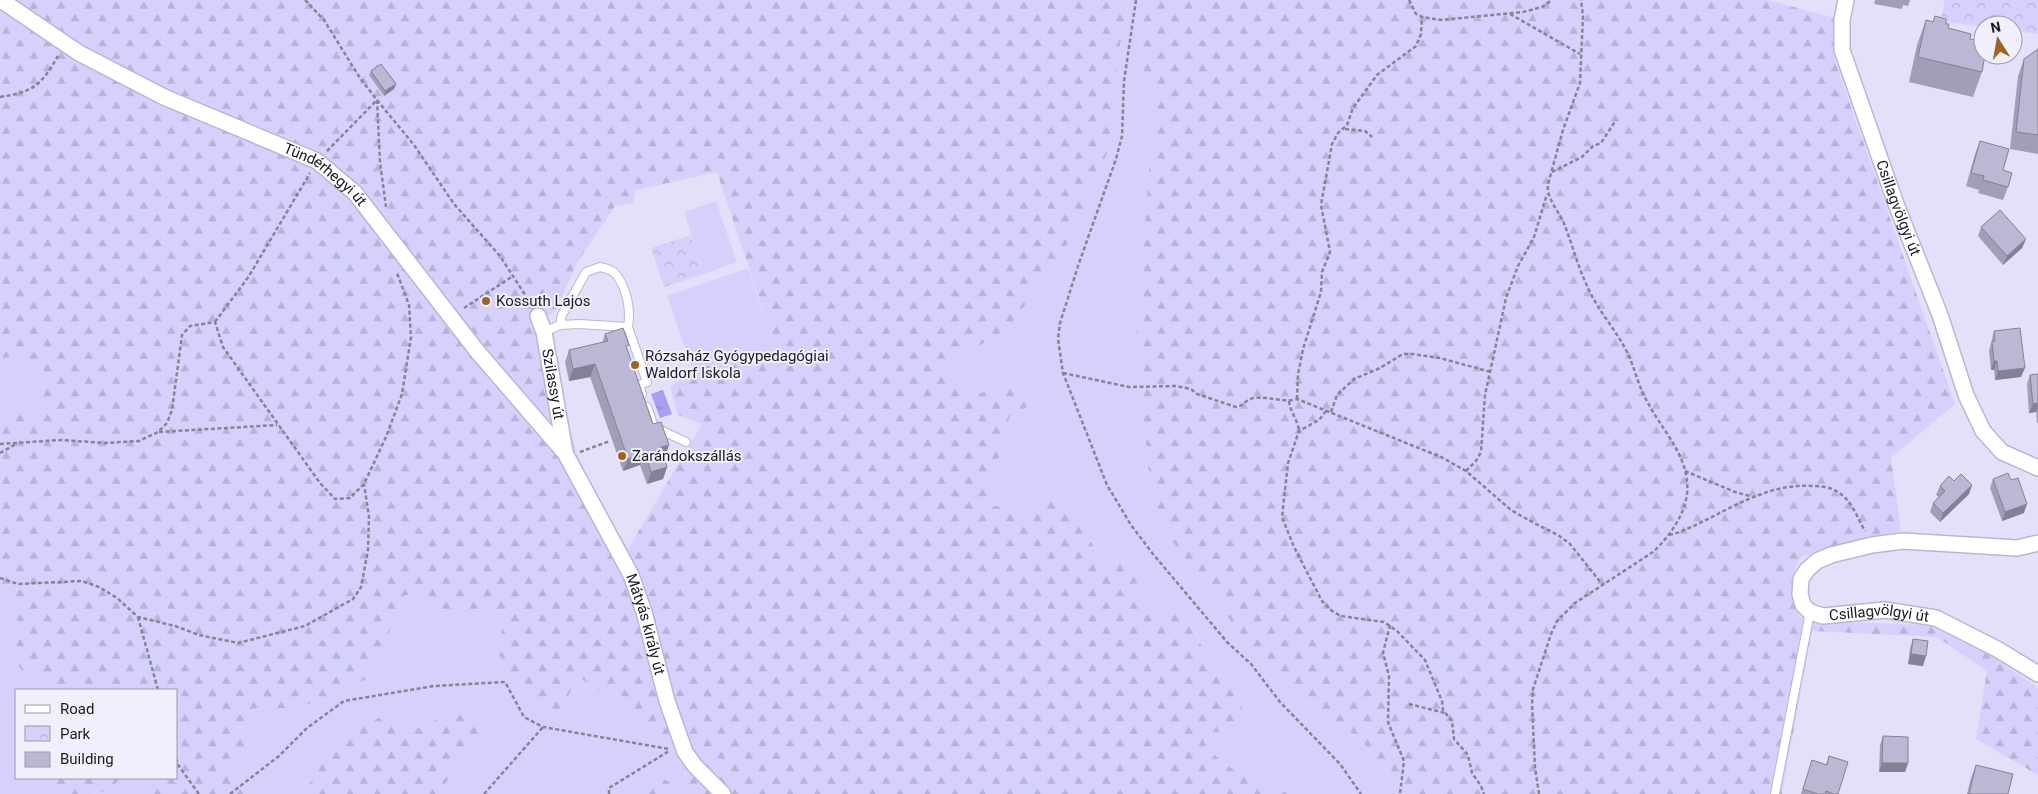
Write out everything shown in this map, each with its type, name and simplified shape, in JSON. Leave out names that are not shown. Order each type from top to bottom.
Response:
[{"type":"street","name":"Tündérhegyi út","points":[[1,0],[79,53],[164,97],[317,161],[355,193],[477,351],[566,454]]},
{"type":"street","name":"Csillagvölgyi út","points":[[1846,0],[1842,20],[1842,50],[1896,204],[1940,315],[1966,395],[1983,431],[2002,452],[2038,468]]},
{"type":"street","name":"Szilassy út","points":[[538,316],[544,332],[566,454]]},
{"type":"street","name":"Mátyás király út","points":[[566,454],[631,575],[644,612],[668,701],[685,752],[695,766],[723,794]]},
{"type":"street","name":"Csillagvölgyi út","points":[[2038,543],[2017,548],[1903,541],[1872,545],[1832,555],[1817,561],[1801,579],[1800,594],[1803,605],[1810,612],[1823,616],[1885,610],[1936,618],[1997,649],[2038,674]]},
{"type":"lane","points":[[560,325],[562,315],[586,272],[600,267],[614,272],[625,291],[630,312],[628,327],[647,382],[639,385],[654,427],[686,442]]},
{"type":"lane","points":[[544,332],[560,325],[578,324],[628,327]]},
{"type":"lane","points":[[1775,794],[1810,612]]},
{"type":"path","points":[[305,0],[324,20],[360,78],[414,145],[454,204],[500,256],[538,316]]},
{"type":"path","points":[[1136,0],[1124,81],[1122,136],[1060,323],[1058,339],[1063,373],[1108,485],[1131,525],[1220,635],[1251,664],[1280,702],[1340,764],[1361,794]]},
{"type":"path","points":[[1409,0],[1416,14],[1422,17],[1441,20],[1534,10],[1552,0]]},
{"type":"path","points":[[1466,471],[1476,461],[1481,452],[1485,395],[1506,298],[1518,266],[1534,237],[1548,193],[1563,130],[1580,83],[1583,16],[1581,0]]},
{"type":"path","points":[[1510,14],[1580,54]]},
{"type":"path","points":[[1297,399],[1298,374],[1303,349],[1321,292],[1322,272],[1330,252],[1321,210],[1321,198],[1328,173],[1332,144],[1338,133],[1345,128],[1356,101],[1377,75],[1416,46],[1421,34],[1422,17]]},
{"type":"path","points":[[0,97],[12,95],[37,86],[60,52],[55,38]]},
{"type":"path","points":[[0,444],[61,440],[138,441],[158,432],[167,423],[172,410],[182,335],[190,326],[215,322],[248,276],[317,161],[377,100]]},
{"type":"path","points":[[377,100],[380,162],[386,210]]},
{"type":"path","points":[[1552,172],[1582,156],[1593,146],[1602,143],[1616,120]]},
{"type":"path","points":[[1345,128],[1364,131],[1372,137]]},
{"type":"path","points":[[1539,794],[1532,722],[1533,690],[1551,634],[1557,622],[1575,603],[1653,552],[1669,535],[1684,507],[1688,482],[1669,436],[1647,402],[1626,350],[1590,292],[1564,223],[1548,193]]},
{"type":"path","points":[[450,317],[513,276]]},
{"type":"path","points":[[215,322],[223,347],[277,426],[320,484],[335,499],[350,498],[364,484],[386,438],[402,394],[410,338],[409,305]]},
{"type":"path","points":[[1331,412],[1337,395],[1354,378],[1380,368],[1403,354],[1440,358],[1491,372]]},
{"type":"path","points":[[1063,373],[1129,387],[1176,386],[1192,389],[1197,394],[1214,398],[1236,407],[1242,406],[1246,401],[1254,398],[1268,400],[1278,398],[1289,401],[1297,399],[1326,410],[1441,457],[1466,471],[1511,510],[1534,524],[1558,534],[1570,544],[1602,584]]},
{"type":"path","points":[[1289,401],[1290,409],[1297,422],[1299,431],[1288,463],[1282,516],[1294,547],[1317,592],[1332,611],[1341,616],[1378,620],[1390,625],[1425,660],[1445,713],[1452,721],[1454,739],[1468,755],[1472,773],[1484,794]]},
{"type":"path","points":[[1299,431],[1319,420],[1326,410]]},
{"type":"path","points":[[158,432],[277,426]]},
{"type":"path","points":[[566,454],[610,440]]},
{"type":"path","points":[[0,453],[18,444]]},
{"type":"path","points":[[1685,471],[1751,497]]},
{"type":"path","points":[[0,578],[18,584],[82,581],[99,587],[117,598],[138,617],[175,626],[199,635],[238,643],[304,626],[334,611],[352,599],[361,587],[365,570],[368,517],[364,484]]},
{"type":"path","points":[[1669,535],[1685,531],[1751,497],[1786,487],[1806,485],[1823,486],[1833,489],[1842,495],[1848,501],[1872,545]]},
{"type":"path","points":[[138,617],[158,689]]},
{"type":"path","points":[[1390,625],[1383,653],[1389,676],[1388,722],[1404,762],[1400,794]]},
{"type":"path","points":[[230,794],[279,756],[307,728],[344,701],[434,686],[505,682],[524,717],[543,727],[672,750],[610,788],[609,794]]},
{"type":"path","points":[[1409,704],[1445,713]]},
{"type":"path","points":[[484,794],[543,727]]},
{"type":"path","points":[[178,765],[199,794]]},
{"type":"green space","points":[[0,0],[1129,0],[1118,55],[1114,112],[1107,153],[1064,252],[1005,332],[967,352],[942,372],[958,392],[980,393],[1033,383],[1034,403],[1010,416],[986,504],[1023,512],[1047,497],[1072,513],[1105,563],[1126,553],[1138,586],[1139,602],[1155,616],[1168,609],[1192,625],[1207,658],[1238,682],[1242,710],[1230,731],[1205,733],[1206,748],[1231,768],[1289,794],[692,794],[678,756],[638,720],[579,677],[563,705],[551,718],[535,709],[499,655],[503,622],[479,610],[459,608],[440,620],[417,595],[405,595],[370,677],[325,701],[287,708],[256,708],[239,730],[247,745],[227,772],[248,794],[149,794],[149,779],[178,779],[178,689],[46,689],[41,680],[27,675],[15,663],[19,628],[14,602],[0,590],[0,414],[16,416],[40,410],[44,390],[19,357],[0,358]],"holes":[[[717,172],[774,343],[693,371],[670,387],[678,415],[702,424],[628,549],[592,489],[578,456],[569,424],[555,345],[546,319],[556,310],[577,263],[615,206],[633,203],[636,190]]]},
{"type":"green space","points":[[1129,0],[1147,0],[1137,67],[1156,85],[1273,678],[1362,740],[1377,766],[1399,774],[1403,794],[1289,794],[1231,768],[1206,748],[1205,733],[1238,682],[1207,658],[1192,625],[1155,616],[1139,602],[1138,586],[1125,553],[1106,564],[1072,513],[1023,512],[986,504],[1010,416],[1034,403],[1033,383],[980,393],[957,392],[942,372],[967,352],[1005,332],[1107,153],[1114,112],[1118,56]]},
{"type":"green space","points":[[1147,0],[1768,0],[1834,18],[1835,61],[1955,404],[1891,458],[1901,531],[1860,540],[1801,557],[1792,580],[1793,601],[1800,617],[1815,621],[1929,625],[1993,657],[2038,688],[2038,775],[1976,739],[1987,671],[1937,637],[1812,631],[1782,794],[1403,794],[1399,774],[1377,766],[1362,740],[1273,678],[1153,515],[1136,340],[1156,85],[1137,67]]},
{"type":"green space","points":[[1945,0],[2038,0],[2038,34],[2023,32],[2023,15],[1973,15],[1973,26],[1940,21]]},
{"type":"green space","points":[[716,201],[737,262],[704,274],[684,212]]},
{"type":"green space","points":[[691,235],[704,274],[664,287],[651,248]]},
{"type":"green space","points":[[748,268],[774,343],[693,371],[667,296]]},
{"type":"green space","points":[[19,357],[44,390],[41,410],[16,416],[0,414],[0,358]]},
{"type":"green space","points":[[0,590],[14,602],[19,628],[15,663],[27,675],[41,680],[46,689],[15,689],[15,779],[43,779],[57,794],[0,794]]},
{"type":"green space","points":[[405,595],[417,595],[440,619],[459,608],[479,610],[503,622],[563,705],[579,677],[638,720],[678,756],[692,794],[437,794],[488,726],[453,712],[411,731],[381,717],[299,794],[248,794],[227,772],[247,745],[239,730],[256,707],[287,708],[370,677]]},
{"type":"green space","points":[[453,712],[489,726],[437,794],[299,794],[317,776],[318,760],[354,731],[381,717],[411,731]]},
{"type":"green space","points":[[119,779],[149,779],[149,794],[93,794],[112,789]]},
{"type":"green space","points":[[119,779],[112,789],[93,794],[57,794],[43,780]]},
{"type":"green space","points":[[652,780],[668,781],[675,794],[633,794]]},
{"type":"water","points":[[663,390],[672,414],[660,418],[651,394]]},
{"type":"building","points":[[1935,16],[1946,19],[1946,24],[1949,24],[1948,28],[1971,34],[1970,39],[1973,40],[1973,65],[1983,65],[1982,72],[1918,57],[1926,20],[1933,22]]},
{"type":"building","points":[[2038,49],[2038,135],[2016,132],[2024,59]]},
{"type":"building","points":[[381,64],[396,84],[385,91],[371,71]]},
{"type":"building","points":[[1980,141],[2009,149],[2003,170],[2012,173],[2008,187],[1983,180],[1984,176],[1971,173]]},
{"type":"building","points":[[2000,210],[2026,239],[2007,256],[1981,227]]},
{"type":"building","points":[[623,328],[629,345],[626,346],[653,424],[661,422],[669,445],[661,447],[667,467],[651,472],[645,453],[628,459],[595,364],[573,369],[569,350],[608,341],[605,334]]},
{"type":"building","points":[[2020,328],[2025,368],[1998,371],[1997,361],[1994,361],[1992,342],[1995,341],[1994,331]]},
{"type":"building","points":[[2038,374],[2038,403],[2033,404],[2030,375]]},
{"type":"building","points":[[2008,473],[2011,480],[2018,478],[2027,504],[2005,512],[1993,479]]},
{"type":"building","points":[[1961,474],[1972,485],[1943,513],[1933,503],[1945,491],[1940,486],[1949,476],[1954,481]]},
{"type":"building","points":[[1913,639],[1928,641],[1926,656],[1911,654]]},
{"type":"building","points":[[1883,736],[1908,737],[1908,763],[1882,763]]},
{"type":"building","points":[[1829,756],[1848,762],[1838,794],[1826,791],[1825,794],[1818,794],[1803,789],[1812,760],[1827,765]]},
{"type":"building","points":[[1976,765],[2013,774],[2008,794],[1969,794]]},
{"type":"place","name":"Kossuth Lajos","points":[[486,301]]},
{"type":"place","name":"Rózsaház Gyógypedagógiai Waldorf Iskola","points":[[635,365]]},
{"type":"place","name":"Zarándokszállás","points":[[622,456]]}]
